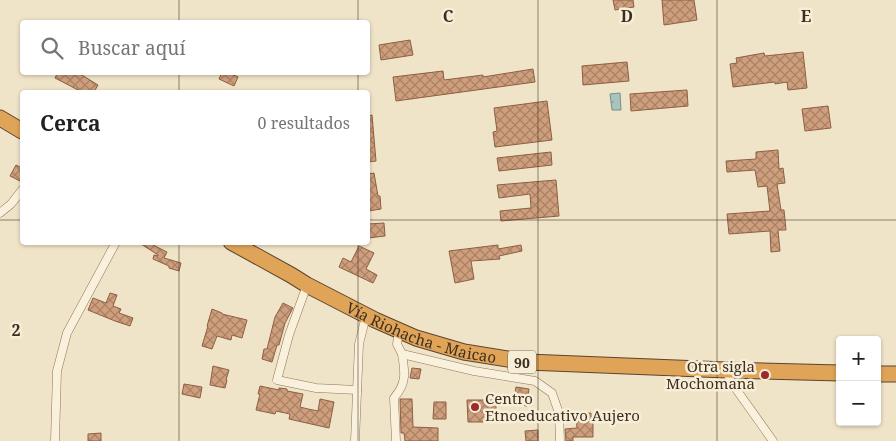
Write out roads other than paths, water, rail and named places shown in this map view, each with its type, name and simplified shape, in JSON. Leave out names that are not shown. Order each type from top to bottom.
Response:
[{"type":"highway","points":[[0,118],[20,129]]},
{"type":"highway","name":"Vía Riohacha - Maicao","points":[[236,245],[366,316],[416,338],[464,352],[527,362],[836,373]]},
{"type":"highway","points":[[881,374],[896,374]]},
{"type":"street","points":[[0,213],[11,204],[20,193]]},
{"type":"street","points":[[56,441],[57,371],[67,333],[114,245]]},
{"type":"street","points":[[307,285],[289,335],[276,380],[316,388],[357,390]]},
{"type":"street","points":[[355,441],[359,344],[366,316]]},
{"type":"street","points":[[396,441],[394,398],[402,389],[405,373],[402,354],[397,344],[399,331]]},
{"type":"street","points":[[402,354],[474,371],[535,381],[552,393],[559,413],[560,441]]},
{"type":"street","points":[[726,370],[731,382],[773,441]]},
{"type":"water","points":[[620,93],[621,110],[612,110],[610,94]]},
{"type":"place","name":"Otra sigla Mochomana","points":[[765,375]]},
{"type":"place","name":"Centro Etnoeducativo Aujero","points":[[475,407]]}]
